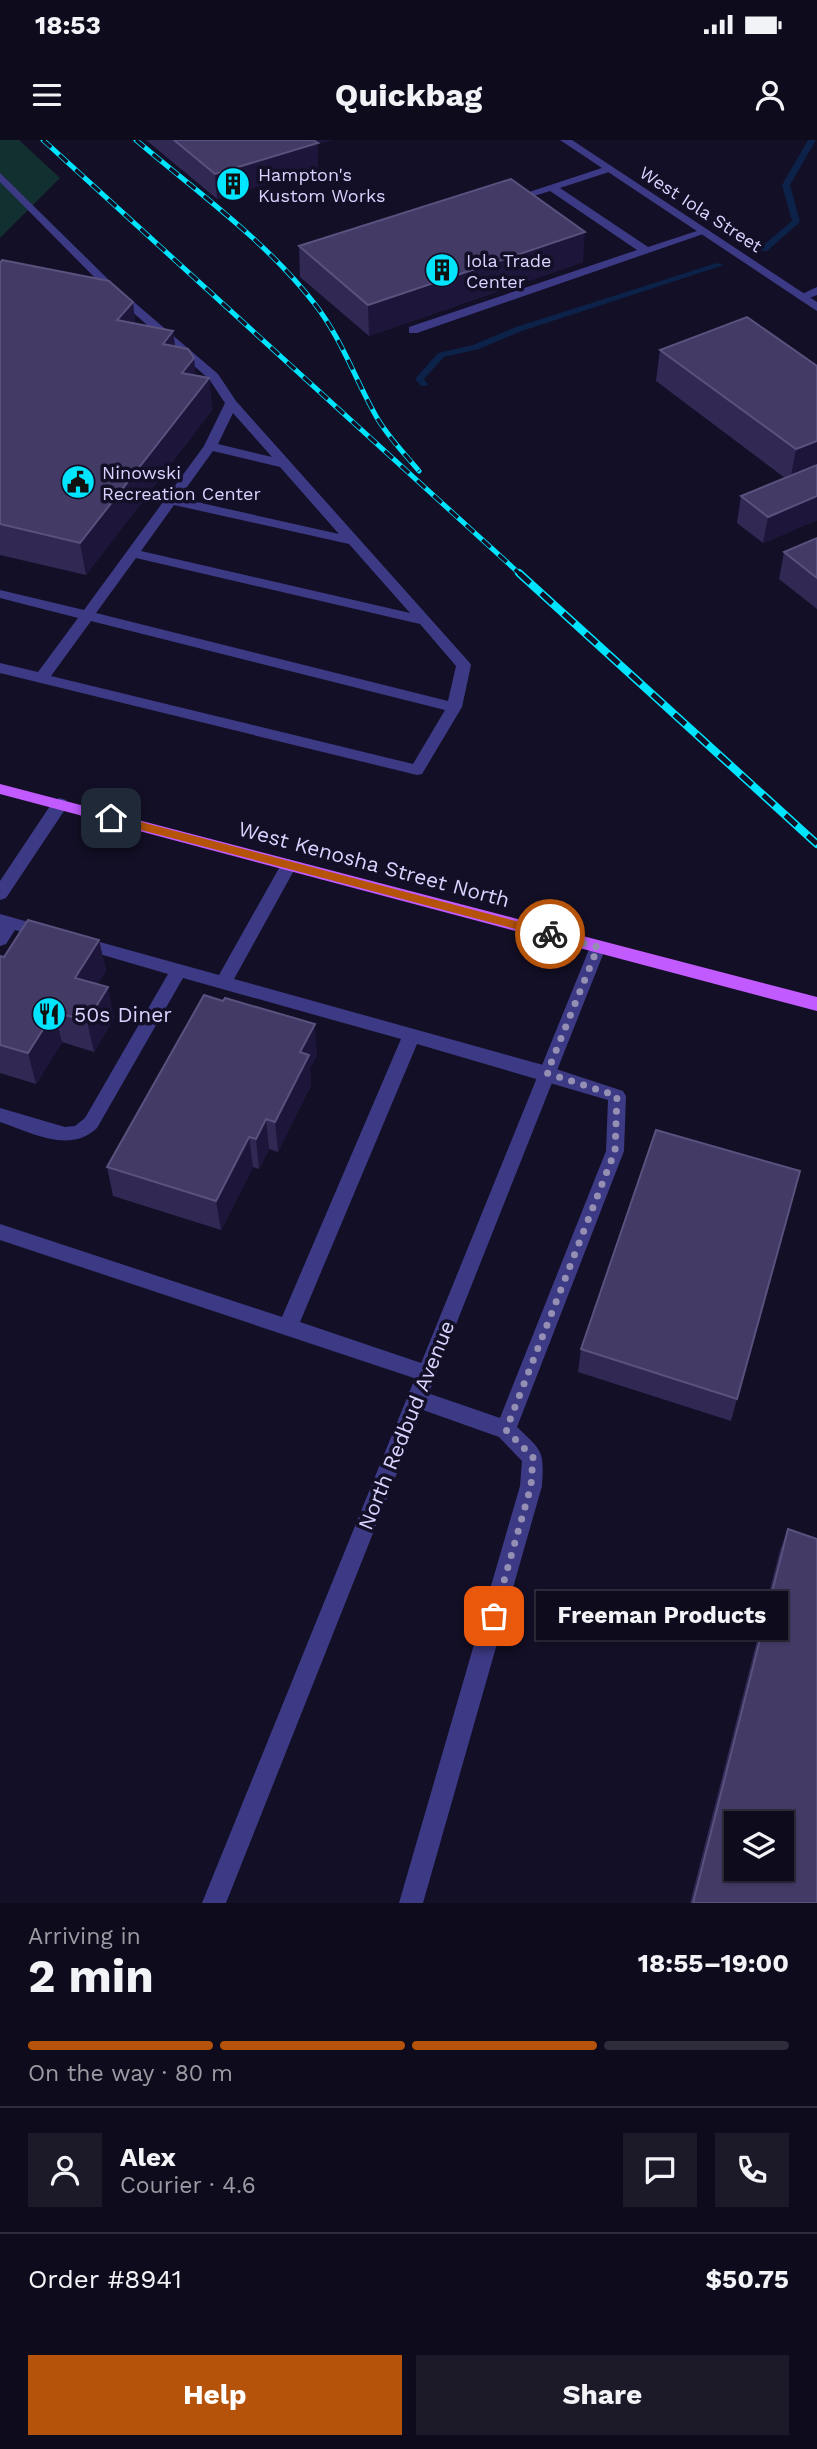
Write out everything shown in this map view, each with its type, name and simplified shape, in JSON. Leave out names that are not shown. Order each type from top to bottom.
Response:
[{"type":"main road","name":"West Kenosha Street North","points":[[0,789],[817,1004]]},
{"type":"street","name":"West Iola Street","points":[[565,140],[817,307]]},
{"type":"street","points":[[501,203],[608,169]]},
{"type":"street","points":[[0,176],[110,287],[214,377],[231,403],[464,665],[454,707],[417,770],[0,668]]},
{"type":"street","points":[[551,187],[646,251]]},
{"type":"street","points":[[413,330],[703,232]]},
{"type":"street","points":[[802,297],[817,291]]},
{"type":"street","points":[[42,678],[210,446],[231,403]]},
{"type":"street","points":[[210,446],[285,464]]},
{"type":"street","points":[[171,500],[354,541]]},
{"type":"street","points":[[133,552],[425,621]]},
{"type":"street","points":[[0,594],[454,707]]},
{"type":"street","points":[[0,894],[60,804]]},
{"type":"street","points":[[224,982],[289,865]]},
{"type":"street","points":[[0,940],[5,922],[547,1073],[617,1096],[615,1151],[506,1430]]},
{"type":"street","name":"North Redbud Avenue","points":[[214,1903],[598,947]]},
{"type":"street","points":[[0,1115],[65,1135],[80,1133],[91,1123],[179,970]]},
{"type":"street","points":[[288,1327],[412,1035]]},
{"type":"street","points":[[0,1232],[426,1373]]},
{"type":"street","points":[[411,1903],[531,1486],[533,1457],[506,1430],[416,1398]]},
{"type":"green space","points":[[0,140],[19,140],[60,178],[0,238]]},
{"type":"building","points":[[174,140],[313,140],[318,143],[215,174]]},
{"type":"building","points":[[511,179],[585,232],[368,305],[299,246]]},
{"type":"building","name":"Ninowski Recreation Center","points":[[2,260],[109,281],[133,302],[117,320],[173,331],[163,344],[188,349],[194,358],[182,373],[209,378],[80,543],[0,524]]},
{"type":"building","points":[[747,317],[817,366],[817,441],[796,449],[660,350]]},
{"type":"building","points":[[817,465],[817,496],[768,517],[741,496]]},
{"type":"building","points":[[817,538],[817,578],[784,552]]},
{"type":"building","points":[[28,920],[99,940],[75,978],[108,987],[87,1021],[54,1012],[28,1053],[0,1045],[0,956],[4,957]]},
{"type":"building","points":[[204,995],[223,1001],[225,998],[315,1024],[300,1052],[309,1055],[275,1122],[266,1119],[256,1139],[249,1137],[216,1201],[107,1167]]},
{"type":"building","points":[[656,1130],[800,1171],[737,1399],[581,1349]]},
{"type":"building","points":[[788,1529],[817,1539],[817,1903],[693,1903]]},
{"type":"waterway","points":[[764,249],[796,222],[786,185],[812,140]]},
{"type":"waterway","points":[[424,384],[419,379],[441,355],[476,347],[519,329],[720,265]]},
{"type":"railway","points":[[43,140],[521,575]]},
{"type":"railway","points":[[136,140],[230,217],[295,280],[324,316],[380,423],[419,471]]},
{"type":"railway","points":[[519,573],[817,844]]},
{"type":"way so far","points":[[494,1616],[531,1486],[533,1457],[506,1430],[615,1151],[617,1096],[547,1073],[598,947],[550,934]]},
{"type":"place","name":"Hampton's Kustom Works","points":[[233,184]]},
{"type":"place","name":"Iola Trade Center","points":[[442,270]]},
{"type":"place","name":"Ninowski Recreation Center","points":[[78,482]]},
{"type":"place","name":"50s Diner","points":[[49,1014]]},
{"type":"place","name":"Freeman Products","points":[[494,1616]]},
{"type":"route","points":[[111,818],[550,934]]}]
